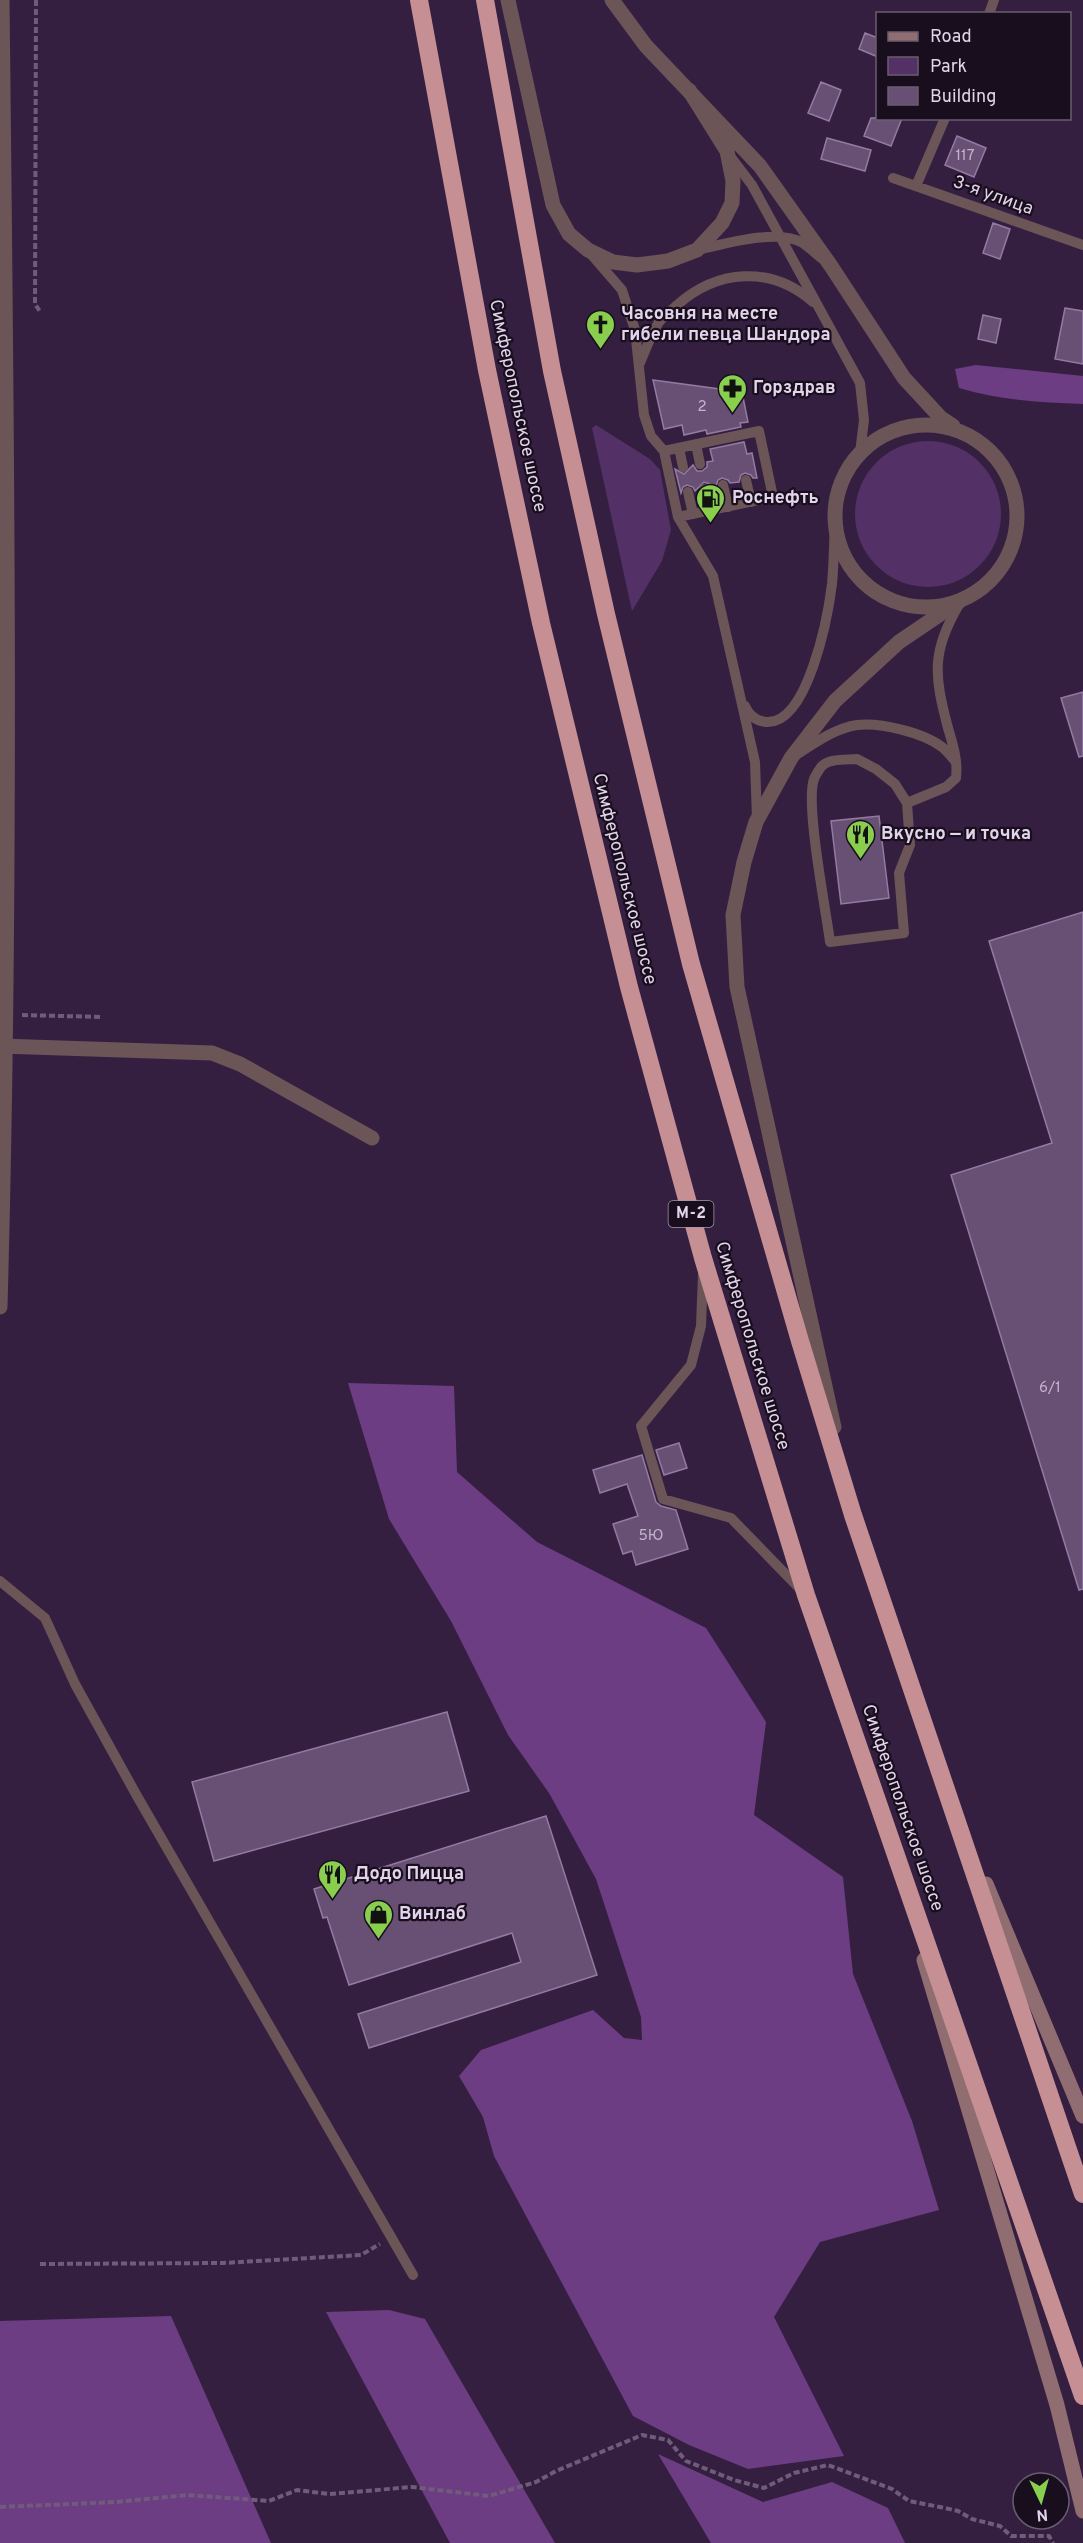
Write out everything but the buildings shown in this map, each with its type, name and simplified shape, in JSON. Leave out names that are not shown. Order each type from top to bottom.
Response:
[{"type":"highway","name":"Симферопольское шоссе","points":[[419,0],[487,370],[541,623],[628,987],[703,1258],[806,1595],[1083,2396]]},
{"type":"highway","points":[[485,0],[552,371],[621,678],[691,964],[853,1515],[934,1760],[1083,2194]]},
{"type":"main road","points":[[934,1760],[1083,2116]]},
{"type":"main road","points":[[866,1767],[1053,2393],[1083,2511]]},
{"type":"street","points":[[0,1307],[4,1046],[7,1015],[4,965],[3,0]]},
{"type":"street","points":[[508,0],[553,205],[569,234],[588,250],[613,262],[637,265],[668,261],[697,250],[722,222],[732,203],[733,181],[727,151],[689,90]]},
{"type":"street","points":[[612,0],[646,46],[760,166],[831,266],[904,378],[941,418],[988,449],[1004,469],[1014,493],[1017,519],[1013,544],[1002,567],[984,587],[891,649],[835,701],[790,758],[756,822],[744,862],[733,915],[737,987],[853,1515]]},
{"type":"street","points":[[962,600],[937,607],[912,606],[888,599],[874,590],[850,567],[839,544],[835,520],[837,495],[846,472],[860,453],[883,435],[910,426],[939,426],[966,434]]},
{"type":"street","points":[[4,1046],[212,1053],[240,1064],[372,1138]]},
{"type":"lane","points":[[916,186],[944,120]]},
{"type":"lane","points":[[727,151],[752,185],[860,383],[864,420],[860,453]]},
{"type":"lane","name":"3-я улица","points":[[893,178],[1083,246]]},
{"type":"lane","points":[[697,250],[739,240],[780,237],[801,242],[831,266]]},
{"type":"lane","points":[[588,250],[622,291],[635,330],[644,415],[651,436],[664,451],[678,518],[713,576],[755,762],[756,822]]},
{"type":"lane","points":[[640,364],[660,320],[690,293],[721,279],[749,275],[780,281],[799,290],[820,308]]},
{"type":"lane","points":[[664,451],[759,431],[773,497],[678,518]]},
{"type":"lane","points":[[696,444],[700,464]]},
{"type":"lane","points":[[679,448],[683,467]]},
{"type":"lane","points":[[746,480],[751,502]]},
{"type":"lane","points":[[723,485],[728,507]]},
{"type":"lane","points":[[705,489],[710,511]]},
{"type":"lane","points":[[688,492],[693,514]]},
{"type":"lane","points":[[743,701],[748,712],[758,720],[769,722],[783,718],[794,708],[805,687],[819,648],[832,585],[835,520]]},
{"type":"lane","points":[[907,803],[946,787],[956,778],[958,763],[937,681],[938,652],[945,628],[962,600]]},
{"type":"lane","points":[[790,758],[826,735],[857,725],[891,727],[924,737],[942,746],[958,763]]},
{"type":"lane","points":[[857,759],[876,769],[895,784],[907,803],[910,845],[898,873],[904,933],[830,942],[814,825],[812,800],[814,780],[823,765],[836,760],[857,759]]},
{"type":"lane","points":[[703,1258],[700,1326],[691,1365],[641,1426],[663,1499],[731,1518],[806,1595]]},
{"type":"lane","points":[[0,1581],[45,1618],[75,1684],[137,1796],[413,2275]]},
{"type":"path","points":[[36,0],[35,304],[41,313]]},
{"type":"path","points":[[7,1015],[101,1017]]},
{"type":"path","points":[[40,2264],[223,2263],[361,2256],[390,2238]]},
{"type":"path","points":[[0,2507],[116,2502],[188,2495],[269,2501],[297,2490],[329,2494],[412,2487],[489,2496],[536,2482],[556,2471],[642,2435],[668,2440],[686,2461],[734,2480],[764,2488],[794,2473],[828,2465],[892,2489],[909,2501],[949,2509],[972,2519],[1000,2526],[1011,2536],[1049,2536],[1053,2543]]},
{"type":"green space","points":[[596,425],[650,459],[660,470],[671,530],[662,561],[632,611],[592,428]]},
{"type":"green space","points":[[928,441],[956,446],[980,462],[996,486],[1001,514],[996,542],[980,566],[956,582],[928,587],[900,582],[876,566],[860,542],[855,514],[860,486],[876,462],[900,446]]},
{"type":"shaded area","points":[[976,365],[1083,376],[1083,404],[1020,400],[959,388],[955,369]]},
{"type":"shaded area","points":[[348,1383],[454,1386],[457,1472],[537,1542],[706,1628],[766,1722],[754,1815],[843,1877],[853,1974],[912,2121],[939,2210],[820,2242],[774,2317],[844,2456],[748,2469],[689,2445],[633,2416],[494,2156],[483,2117],[459,2076],[481,2050],[593,2010],[624,2038],[642,2040],[641,2017],[596,1879],[549,1793],[508,1735],[451,1621],[389,1519]]},
{"type":"shaded area","points":[[389,2310],[425,2319],[555,2543],[450,2543],[326,2312]]},
{"type":"shaded area","points":[[171,2316],[271,2543],[0,2543],[0,2321]]},
{"type":"shaded area","points":[[658,2454],[763,2502],[832,2482],[888,2508],[905,2543],[711,2543]]},
{"type":"place","name":"Часовня на месте гибели певца Шандора","points":[[600,350]]},
{"type":"place","name":"Горздрав","points":[[732,414]]},
{"type":"place","name":"Роснефть","points":[[711,524]]},
{"type":"place","name":"Вкусно — и точка","points":[[860,860]]},
{"type":"place","name":"Додо Пицца","points":[[333,1900]]},
{"type":"place","name":"Винлаб","points":[[378,1940]]}]
